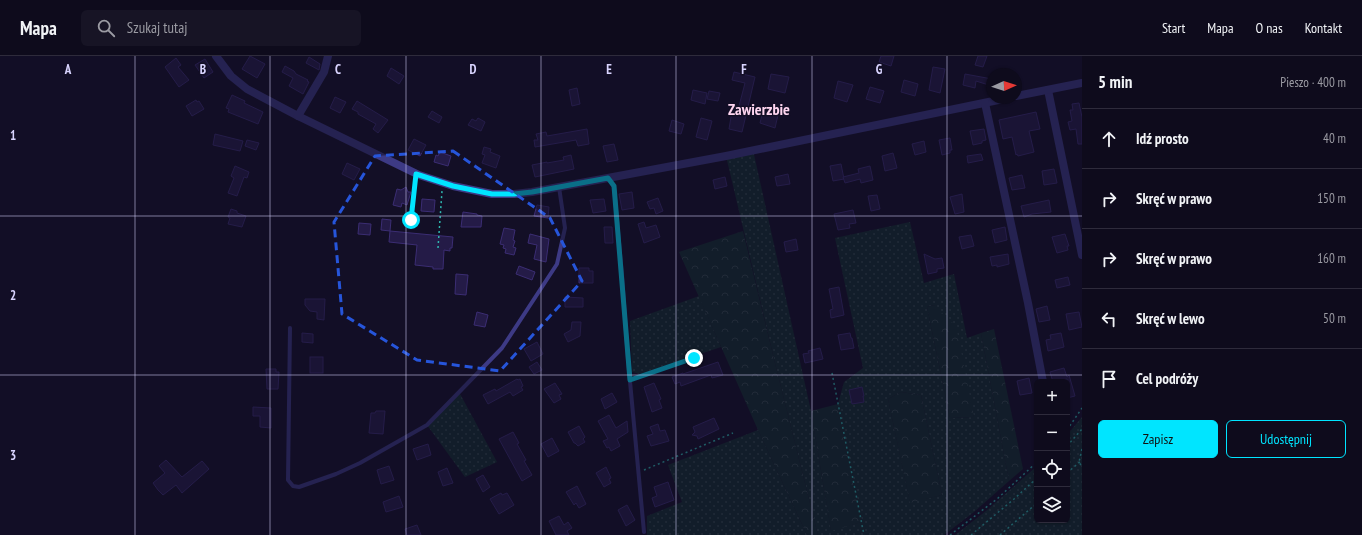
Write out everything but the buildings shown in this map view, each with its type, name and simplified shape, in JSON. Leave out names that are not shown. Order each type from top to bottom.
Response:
[{"type":"street","points":[[216,56],[230,76],[247,89],[298,116],[416,174],[443,183],[482,193],[492,194],[526,192],[608,178],[726,156],[985,103],[1028,303],[1042,379]]},
{"type":"street","points":[[298,116],[324,72],[328,56]]},
{"type":"street","points":[[1022,95],[1082,83]]},
{"type":"street","points":[[1048,90],[1082,255]]},
{"type":"lane","points":[[608,178],[614,186],[644,532]]},
{"type":"lane","points":[[290,328],[288,480],[293,486],[299,486],[336,474],[360,463],[427,425],[502,348],[557,264],[565,228],[559,187]]},
{"type":"path","points":[[411,220],[416,174]]},
{"type":"path","points":[[438,248],[443,183]]},
{"type":"path","points":[[630,380],[694,358]]},
{"type":"path","points":[[832,373],[864,535]]},
{"type":"path","points":[[1070,426],[1082,408]]},
{"type":"path","points":[[1070,443],[1082,429]]},
{"type":"path","points":[[638,471],[733,433]]},
{"type":"path","points":[[1082,449],[1079,462],[1082,467]]},
{"type":"path","points":[[1070,470],[1082,460]]},
{"type":"path","points":[[950,535],[997,499],[1034,465]]},
{"type":"path","points":[[971,535],[1009,504],[1034,481]]},
{"type":"path","points":[[1000,535],[1034,506]]},
{"type":"highlighted area","points":[[453,151],[550,218],[582,281],[500,371],[417,360],[342,314],[334,222],[375,156]]},
{"type":"green space","points":[[753,150],[811,411],[831,530],[862,522],[838,404],[844,382],[863,368],[835,238],[910,222],[924,283],[954,274],[967,338],[981,333],[1009,481],[974,512],[944,535],[818,535],[774,359],[726,156]],"holes":[[[934,305],[974,417],[950,418],[927,307]],[[901,392],[921,395],[942,495],[910,502],[888,399]]]},
{"type":"green space","points":[[743,231],[818,535],[807,535],[758,430],[679,252]]},
{"type":"green space","points":[[699,296],[721,347],[640,374],[632,372],[630,321]]},
{"type":"green space","points":[[934,305],[956,326],[974,417],[950,418],[927,307]]},
{"type":"green space","points":[[994,329],[1023,469],[1009,481],[981,333]]},
{"type":"green space","points":[[459,392],[497,462],[465,477],[427,425]]},
{"type":"green space","points":[[901,392],[921,395],[942,495],[910,503],[888,399]]},
{"type":"green space","points":[[838,404],[862,522],[831,531],[811,411]]},
{"type":"green space","points":[[1082,417],[1082,535],[955,535],[986,511],[1034,469],[1034,523],[1070,523],[1070,431]]},
{"type":"green space","points":[[758,430],[807,535],[647,535],[647,516],[682,502],[668,465]]},
{"type":"district","name":"Zawierzbie","points":[[759,109]]},
{"type":"route","points":[[411,220],[416,174],[453,186],[492,194],[532,192],[608,178],[614,186],[630,380],[694,358]]}]
